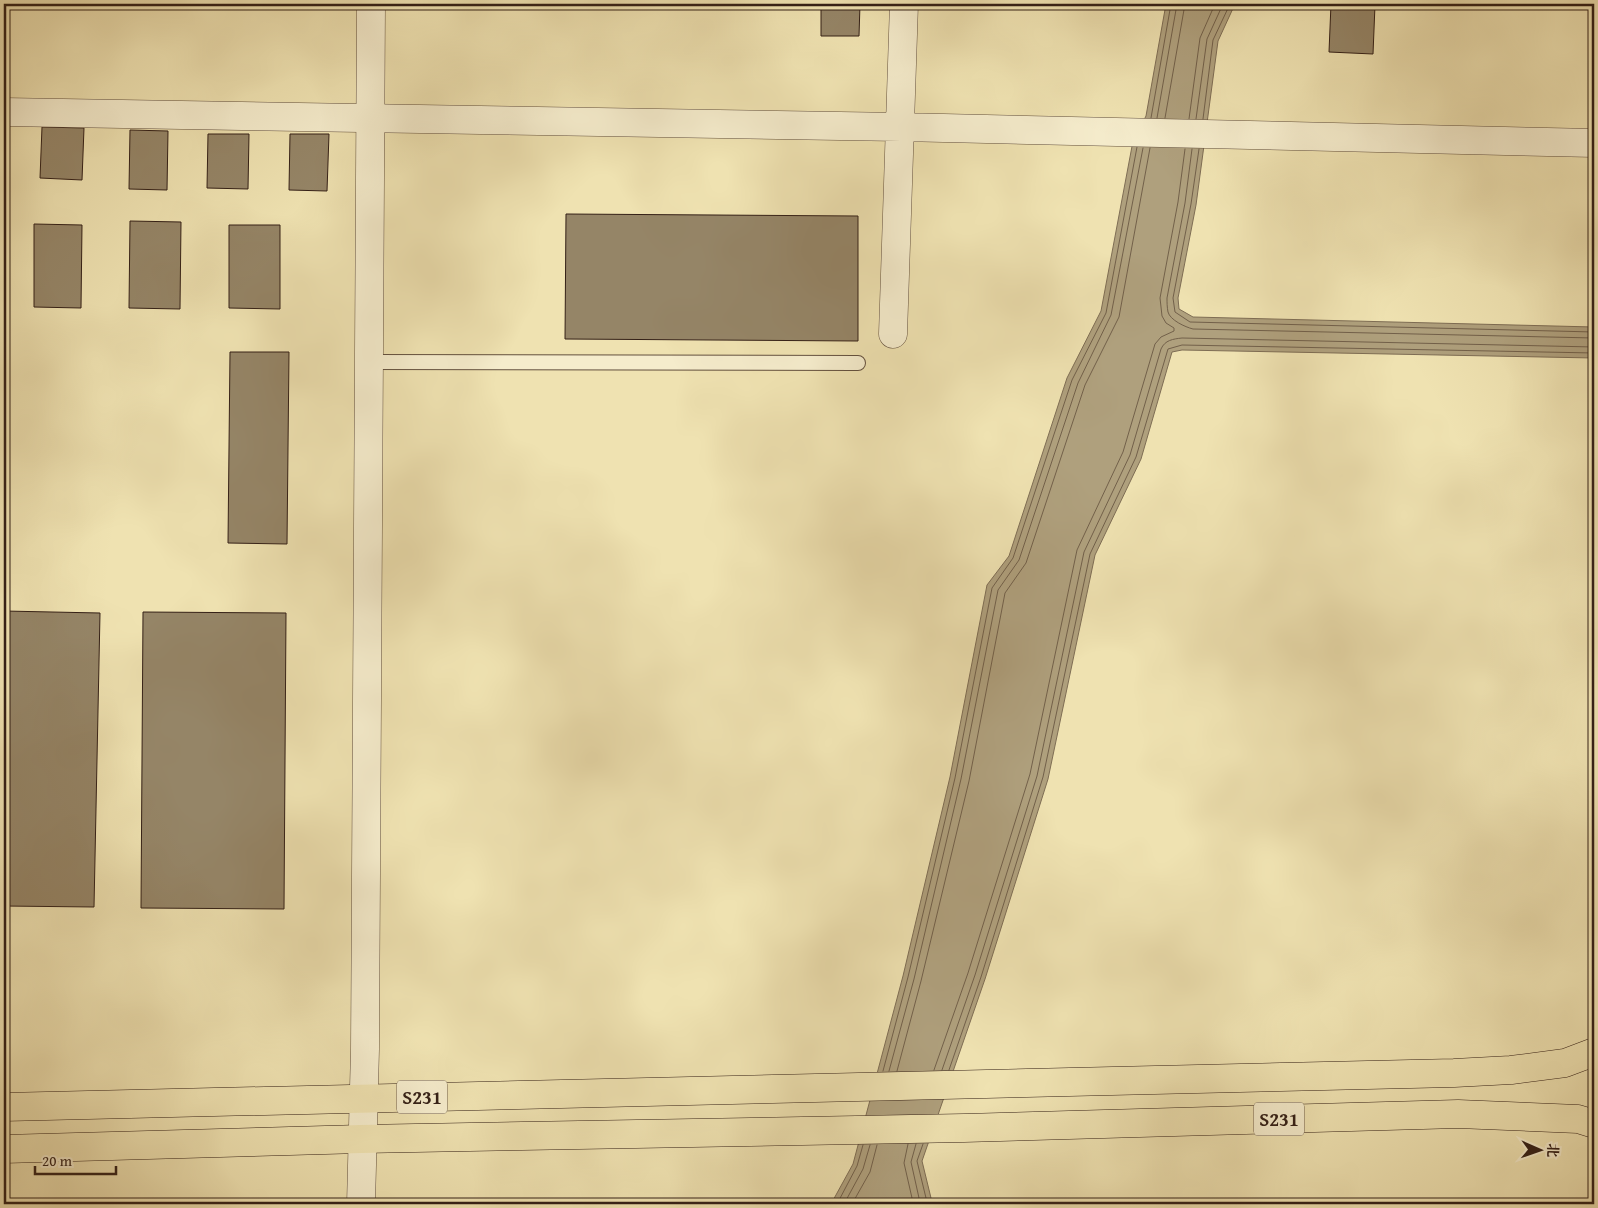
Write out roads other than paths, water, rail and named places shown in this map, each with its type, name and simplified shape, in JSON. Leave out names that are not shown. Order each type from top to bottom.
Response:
[{"type":"main road","name":"S231","points":[[4,1107],[1454,1073],[1511,1070],[1565,1063],[1594,1052]]},
{"type":"main road","name":"S231","points":[[4,1149],[362,1139],[964,1128],[1458,1114],[1578,1120],[1594,1124]]},
{"type":"street","points":[[360,1204],[363,1098],[371,4]]},
{"type":"street","points":[[893,334],[904,4]]},
{"type":"street","points":[[4,112],[901,127],[1594,143]]},
{"type":"lane","points":[[369,362],[858,363]]},
{"type":"water","points":[[1166,4],[1235,4],[1218,41],[1196,205],[1178,298],[1179,309],[1193,317],[1594,327],[1594,358],[1182,350],[1172,352],[1141,459],[1095,555],[1048,779],[985,979],[922,1161],[931,1198],[930,1204],[831,1204],[853,1164],[903,976],[950,777],[987,585],[1009,556],[1067,378],[1101,311],[1133,141],[1146,116]]}]
